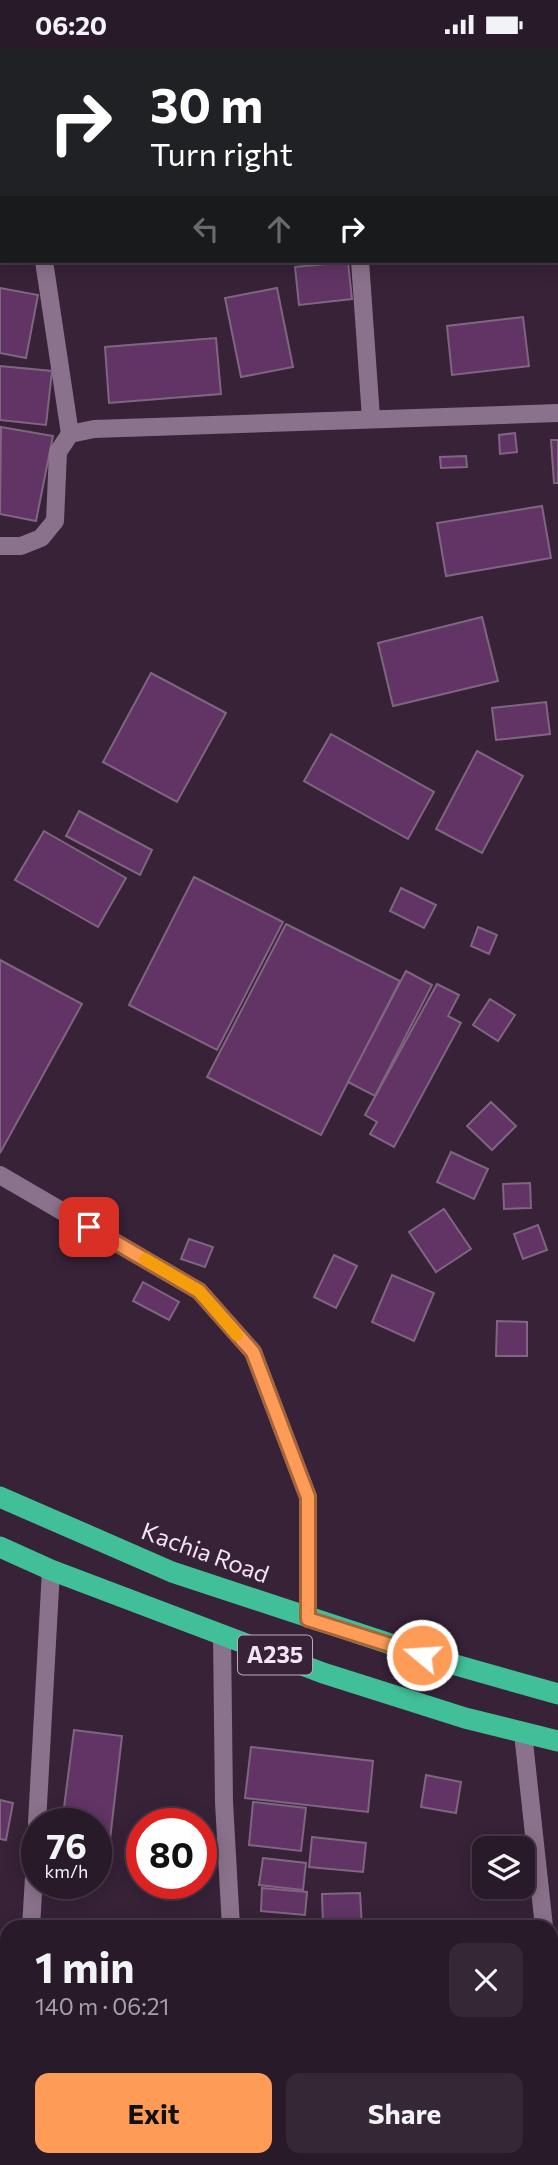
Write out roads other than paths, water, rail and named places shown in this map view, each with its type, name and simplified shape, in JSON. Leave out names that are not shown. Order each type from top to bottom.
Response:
[{"type":"highway","name":"Kachia Road","points":[[0,1497],[172,1572],[308,1619],[558,1694]]},
{"type":"highway","name":"A235","points":[[0,1547],[51,1570],[323,1673],[464,1718],[558,1741]]},
{"type":"street","points":[[0,546],[21,546],[41,538],[55,521],[58,452],[70,434],[44,263]]},
{"type":"street","points":[[360,263],[371,418]]},
{"type":"street","points":[[70,434],[94,429],[558,413]]},
{"type":"street","points":[[0,1175],[199,1291],[253,1352],[308,1497],[308,1619]]},
{"type":"street","points":[[38,1808],[51,1570]]},
{"type":"street","points":[[222,1636],[223,1802],[231,1920]]},
{"type":"street","points":[[523,1733],[543,1920]]},
{"type":"street","points":[[31,1920],[33,1899]]}]
